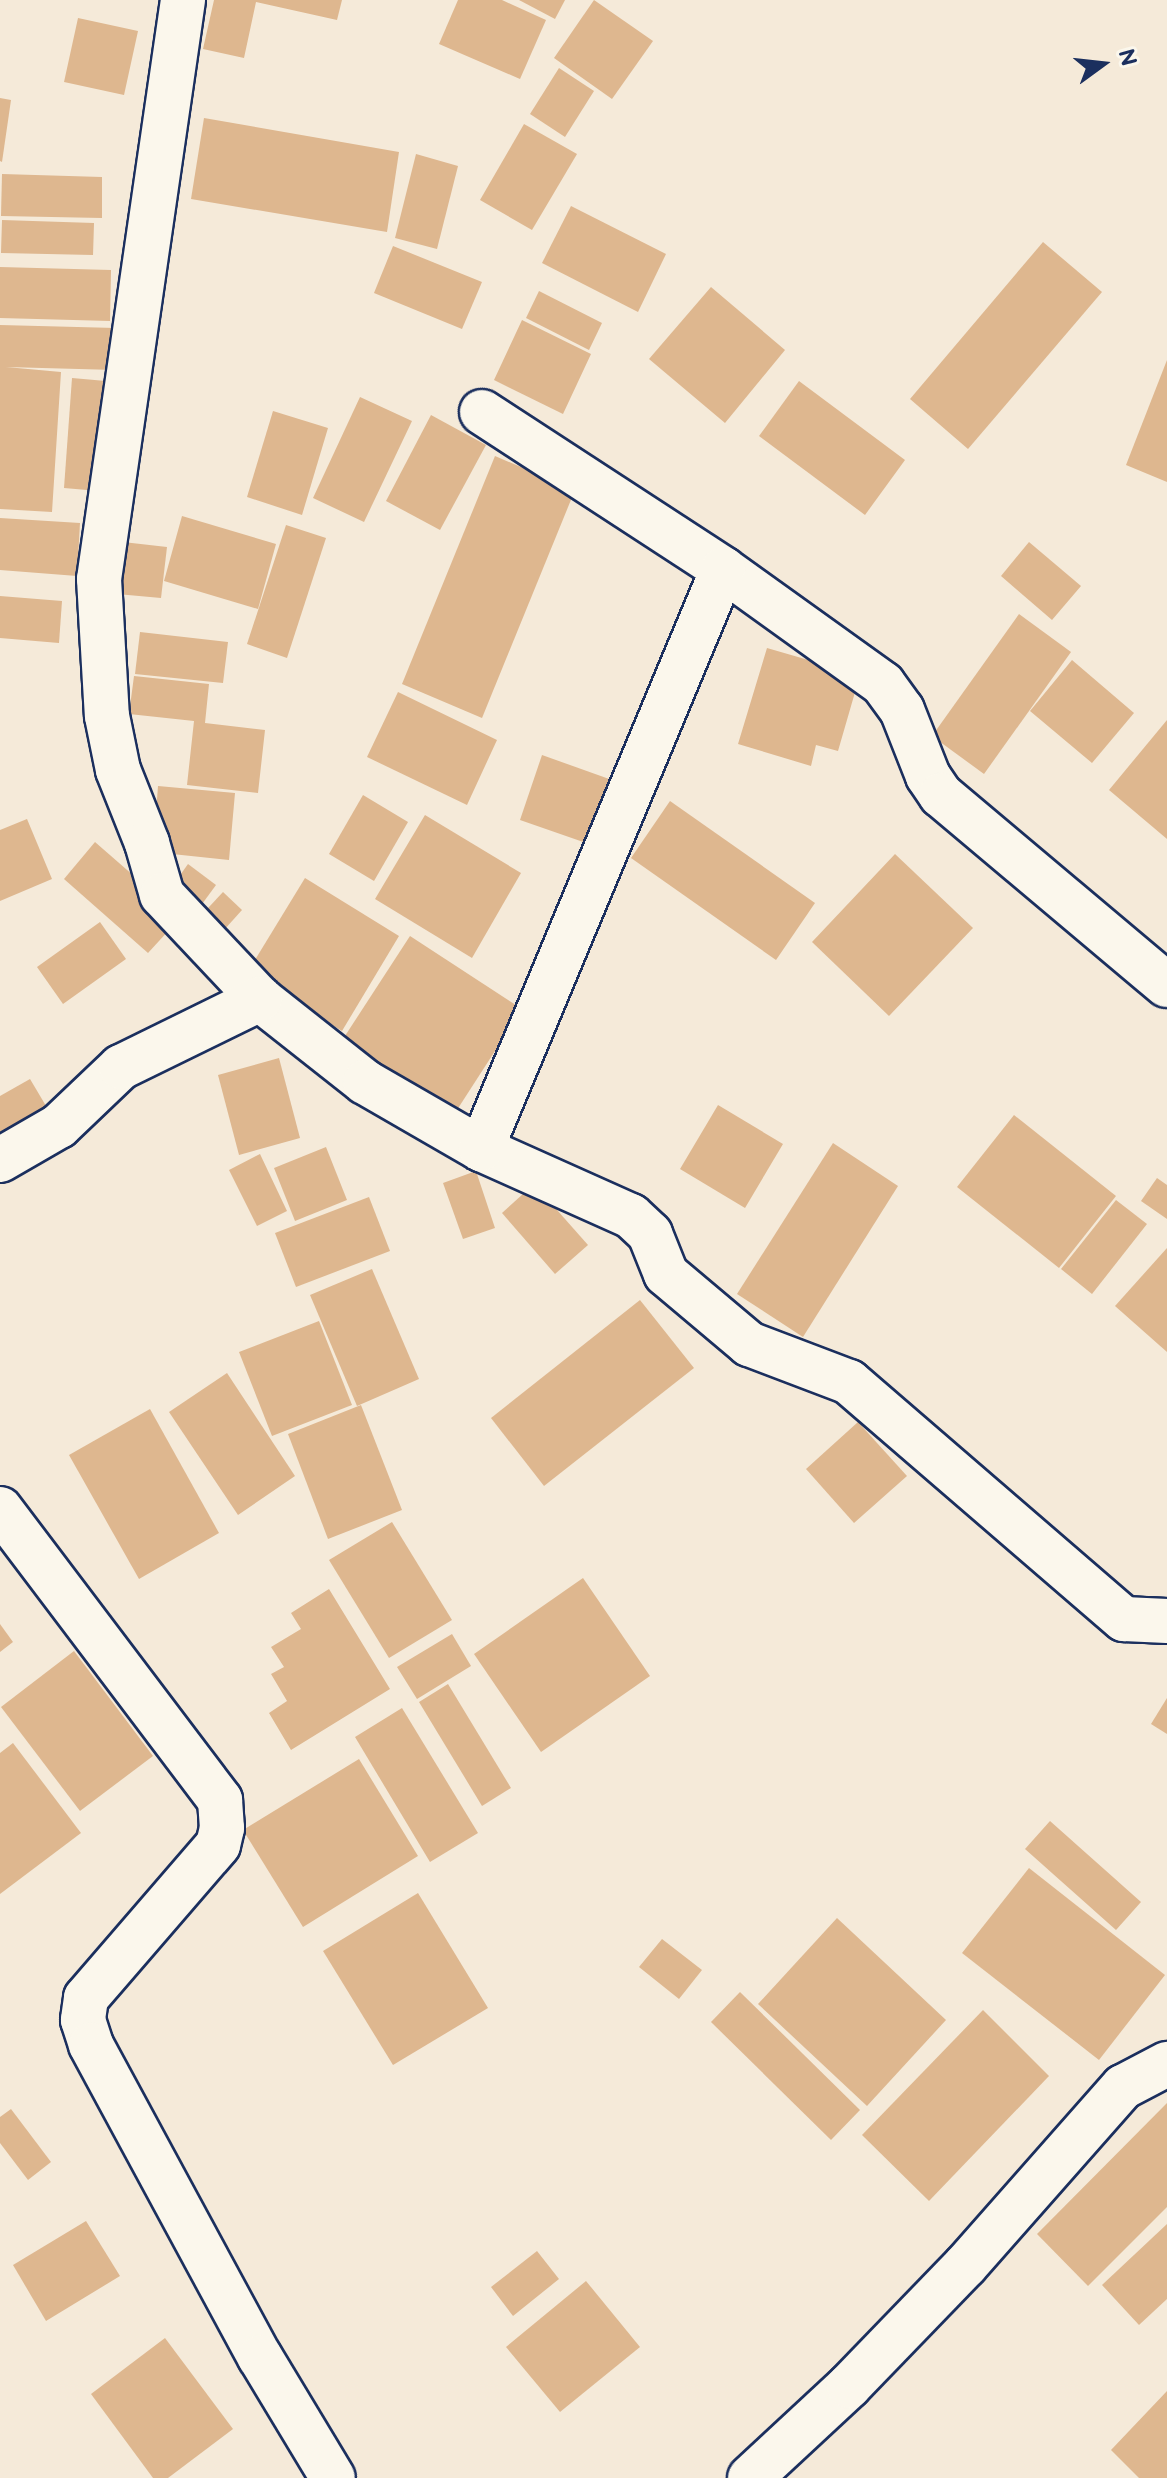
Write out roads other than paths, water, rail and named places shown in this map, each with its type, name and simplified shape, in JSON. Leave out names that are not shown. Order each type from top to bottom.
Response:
[{"type":"street","points":[[183,0],[99,579],[100,643],[107,716],[118,770],[147,843],[162,895],[260,999],[365,1082],[481,1149],[631,1216],[650,1234],[666,1274],[749,1344],[849,1382],[1124,1619],[1167,1621]]},
{"type":"street","points":[[482,412],[723,569],[883,684],[902,710],[928,776],[941,795],[1167,985]]},
{"type":"street","points":[[481,1149],[723,569]]},
{"type":"street","points":[[0,1160],[59,1126],[121,1067],[260,999]]},
{"type":"street","points":[[0,1509],[220,1800],[222,1828],[218,1845],[86,1998],[83,2020],[91,2045],[260,2357],[333,2478]]},
{"type":"street","points":[[750,2478],[849,2386],[965,2266],[1123,2087],[1167,2064]]}]
